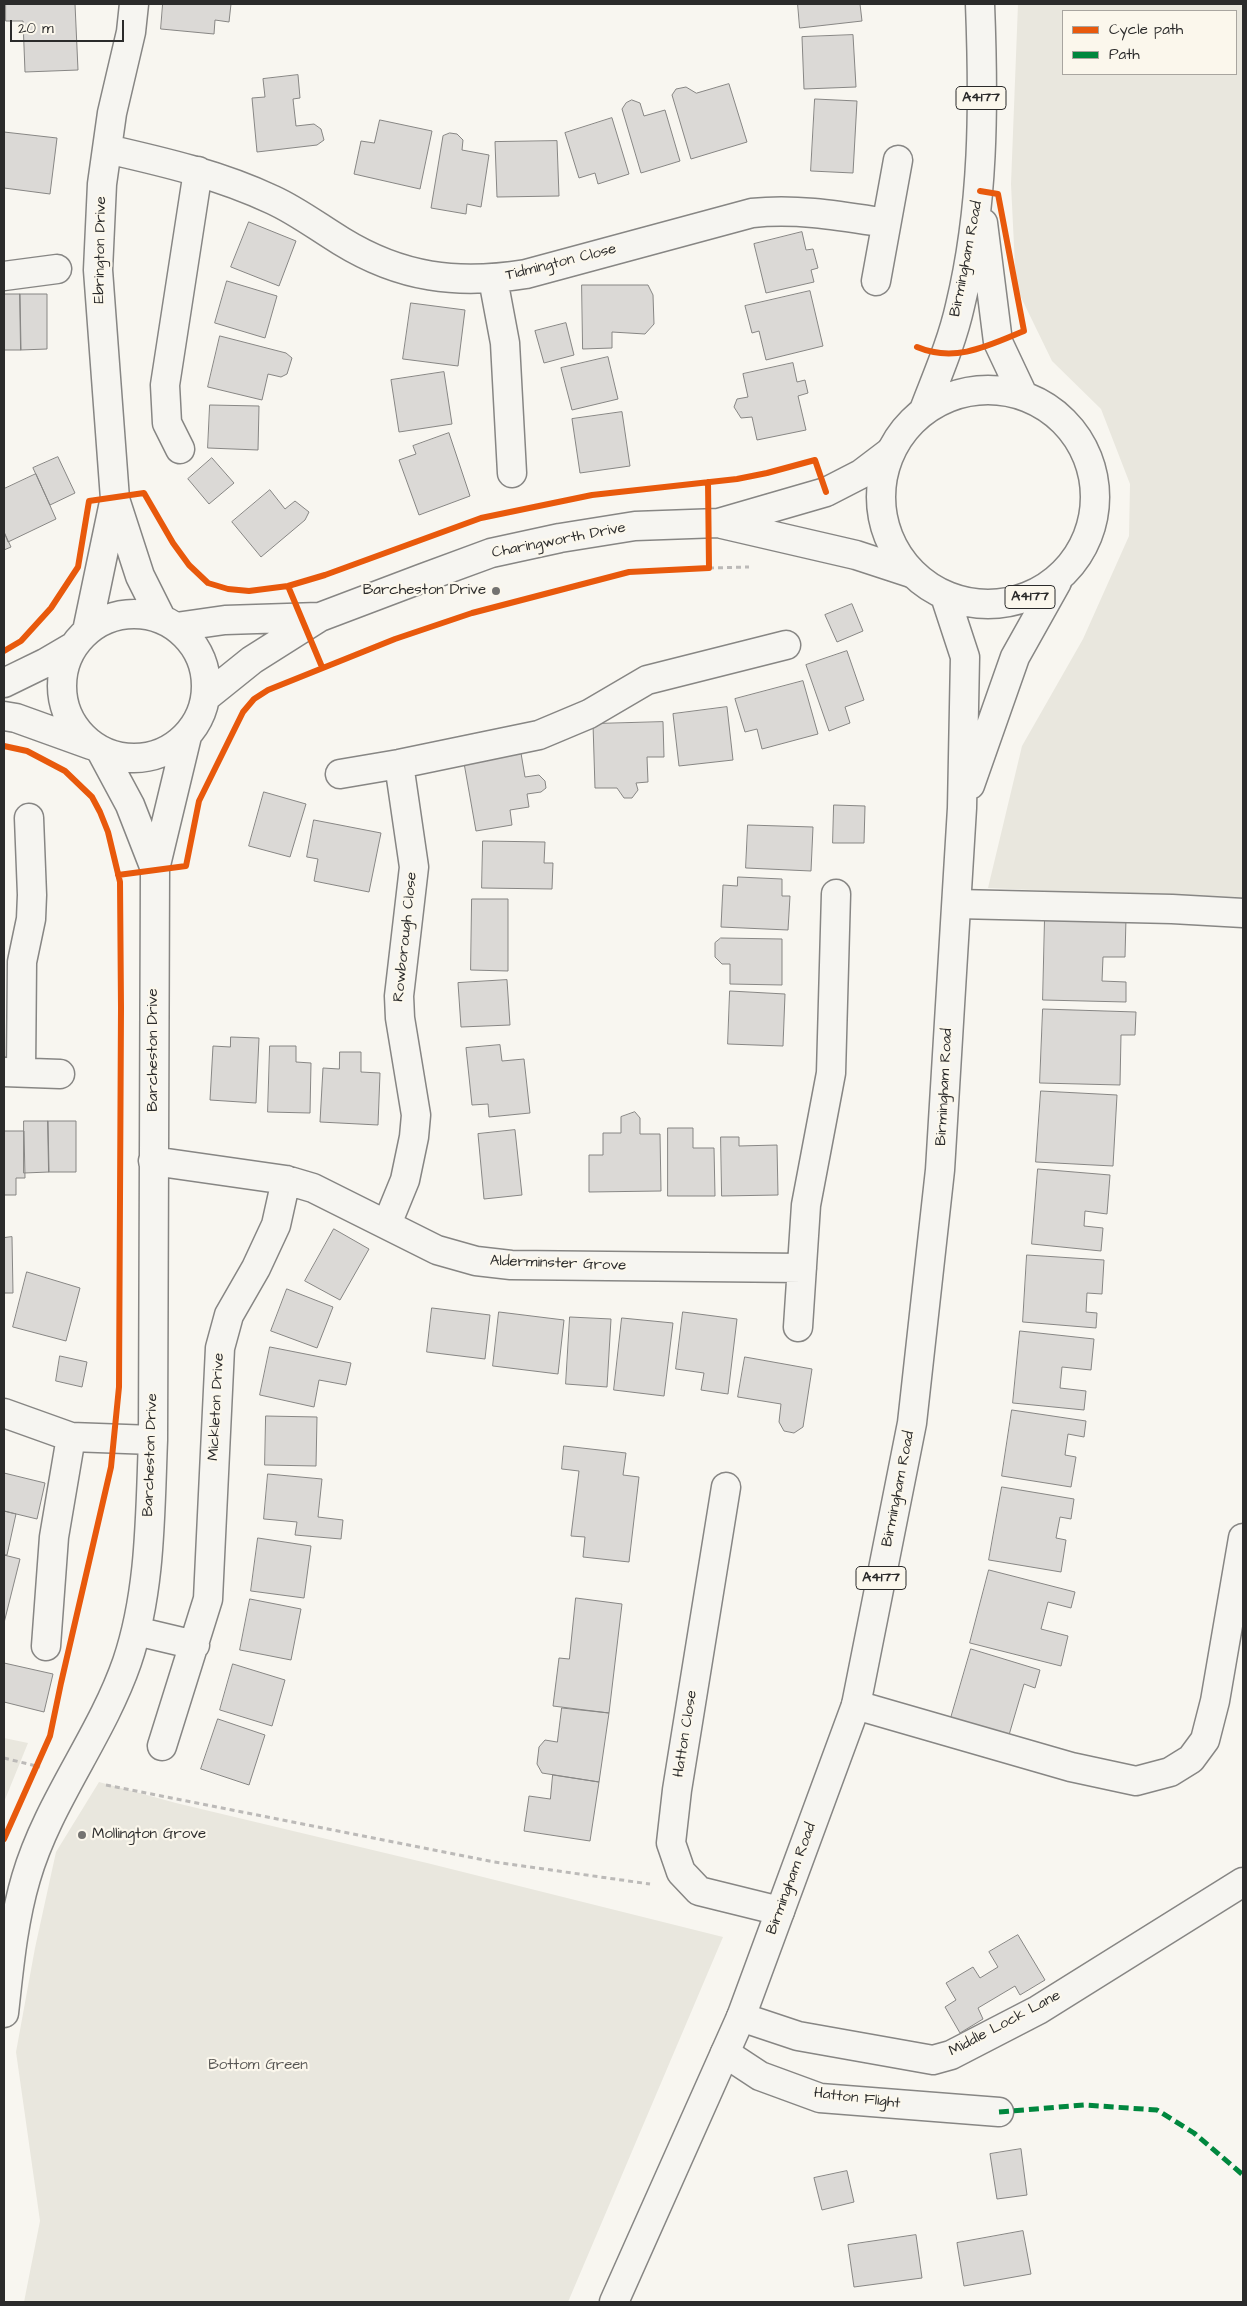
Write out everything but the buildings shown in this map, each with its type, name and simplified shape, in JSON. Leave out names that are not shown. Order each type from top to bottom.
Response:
[{"type":"main road","name":"Ebrington Drive","points":[[134,4],[102,184],[98,270],[114,498],[140,576],[168,623]]},
{"type":"main road","name":"Birmingham Road","points":[[980,4],[982,62],[980,192],[998,342],[1023,395]]},
{"type":"main road","name":"Tidmington Close","points":[[107,149],[198,171],[273,200],[307,218],[342,242],[390,265],[423,276],[440,279],[494,279],[526,274],[752,213],[773,210],[824,213],[886,223]]},
{"type":"main road","points":[[876,281],[898,160]]},
{"type":"main road","points":[[180,449],[167,424],[165,385],[198,171]]},
{"type":"main road","name":"Birmingham Road","points":[[924,410],[946,352],[960,306],[980,192]]},
{"type":"main road","points":[[4,276],[58,269]]},
{"type":"main road","points":[[494,279],[505,343],[512,473]]},
{"type":"main road","name":"Birmingham Road","points":[[962,808],[1015,656],[1057,581],[1079,557],[1092,527],[1096,494],[1090,462],[1075,433],[1052,410],[1023,395],[989,389],[980,390],[955,394],[924,410],[902,432],[890,452],[881,488],[883,519],[893,548],[911,573],[927,586],[945,596],[969,604],[995,605],[1028,598],[1057,581]]},
{"type":"main road","name":"Charingworth Drive","points":[[206,697],[252,660],[320,617],[491,554],[560,538],[635,526],[714,523],[826,492],[861,474],[890,452]]},
{"type":"main road","name":"Ebrington Drive","points":[[81,638],[114,498]]},
{"type":"main road","name":"Charingworth Drive","points":[[714,523],[856,555],[911,573]]},
{"type":"main road","name":"Birmingham Road","points":[[614,2302],[742,2016],[856,1705],[912,1423],[940,1170],[962,808],[964,657],[945,596]]},
{"type":"main road","points":[[4,683],[45,663],[101,622],[116,616],[131,614],[168,623],[191,640],[201,658],[206,676],[206,697],[200,718],[187,736],[170,749],[150,757],[129,758],[16,718],[4,716]]},
{"type":"main road","name":"Charingworth Drive","points":[[168,623],[320,617]]},
{"type":"main road","points":[[81,638],[66,665],[62,682],[64,700],[70,718],[80,734],[98,748]]},
{"type":"main road","points":[[340,774],[399,764],[539,735],[589,714],[647,680],[786,645]]},
{"type":"main road","name":"Barcheston Drive","points":[[4,2013],[16,1924],[26,1878],[49,1822],[115,1692],[136,1631],[144,1583],[149,1535],[153,1440],[152,1161],[155,869],[187,736]]},
{"type":"main road","name":"Barcheston Drive","points":[[98,748],[130,805],[155,869]]},
{"type":"main road","name":"Rowborough Close","points":[[387,1224],[405,1180],[414,1137],[416,1115],[400,1018],[399,996],[414,867],[399,764]]},
{"type":"main road","points":[[29,818],[31,919],[22,962],[12,1072],[60,1074]]},
{"type":"main road","points":[[798,1327],[806,1205],[831,1072],[836,894]]},
{"type":"main road","points":[[957,904],[1172,909],[1243,913]]},
{"type":"main road","name":"Alderminster Grove","points":[[152,1161],[286,1180],[313,1188],[437,1250],[476,1261],[511,1265],[802,1268]]},
{"type":"main road","name":"Mickleton Drive","points":[[162,1746],[208,1599],[220,1348],[229,1315],[256,1268],[276,1225],[286,1180]]},
{"type":"main road","points":[[4,1414],[71,1437],[153,1440]]},
{"type":"main road","points":[[46,1646],[54,1537],[71,1437]]},
{"type":"main road","name":"Hatton Close","points":[[699,1891],[681,1872],[672,1843],[677,1790],[726,1487]]},
{"type":"main road","points":[[856,1705],[1071,1767],[1126,1779],[1136,1781],[1170,1772],[1191,1759],[1205,1740],[1215,1701],[1243,1538]]},
{"type":"main road","points":[[136,1631],[195,1645]]},
{"type":"main road","name":"Middle Lock Lane","points":[[742,2016],[798,2036],[933,2060],[942,2058],[1038,2010],[1243,1882]]},
{"type":"main road","points":[[699,1891],[780,1910]]},
{"type":"main road","name":"Hatton Flight","points":[[725,2052],[760,2076],[820,2098],[998,2112]]},
{"type":"path","points":[[701,568],[710,568],[714,523]]},
{"type":"path","points":[[33,1775],[40,1758]]},
{"type":"path","points":[[72,1775],[121,1789],[485,1860],[699,1891]]},
{"type":"green space","points":[[1018,4],[1243,4],[1243,900],[988,888],[1022,746],[1083,639],[1129,536],[1130,484],[1101,409],[1052,361],[1016,287],[1011,184]]},
{"type":"green space","points":[[4,1738],[28,1743],[4,1802]]},
{"type":"green space","name":"Bottom Green","points":[[99,1782],[176,1803],[723,1937],[568,2302],[24,2302],[40,2221],[16,2052],[35,1948],[56,1852]]},
{"type":"marked path","points":[[999,2112],[1084,2105],[1157,2110],[1194,2133],[1243,2175]]},
{"type":"cycle path","points":[[917,347],[931,352],[958,353],[984,347],[1024,331],[998,194],[980,191]]},
{"type":"cycle path","points":[[4,651],[21,641],[51,608],[78,567],[89,501],[144,493],[173,543],[189,565],[208,583],[228,589],[249,591],[288,586],[325,575],[481,518],[592,495],[737,479],[815,460],[826,492]]},
{"type":"cycle path","points":[[118,875],[186,866],[199,801],[243,712],[254,699],[268,690],[395,639],[472,613],[629,572],[709,568],[708,482]]},
{"type":"cycle path","points":[[288,586],[322,667]]},
{"type":"cycle path","points":[[4,746],[27,751],[65,771],[92,797],[100,812],[108,832],[120,882],[121,1008],[119,1387],[111,1467],[50,1736],[4,1839]]},
{"type":"place","name":"Barcheston Drive","points":[[496,591]]},
{"type":"place","name":"Mollington Grove","points":[[82,1835]]}]
